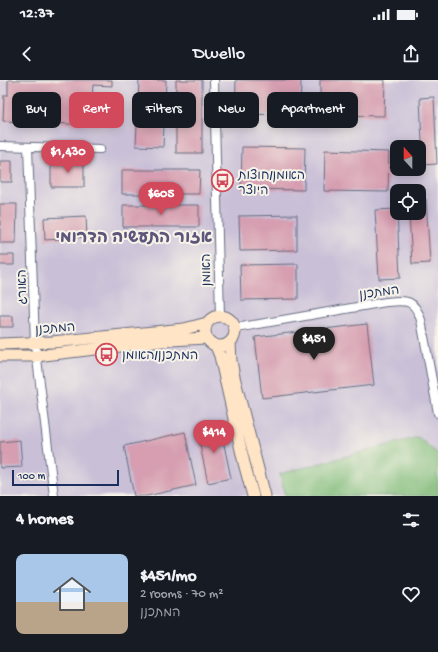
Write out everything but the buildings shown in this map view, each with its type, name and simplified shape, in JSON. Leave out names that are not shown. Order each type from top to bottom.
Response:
[{"type":"street","name":"האומן","points":[[214,80],[220,316]]},
{"type":"street","points":[[0,146],[100,149]]},
{"type":"street","name":"האורג","points":[[28,147],[35,343],[54,496]]},
{"type":"street","name":"המתכנן","points":[[236,328],[386,302],[402,300],[411,302],[417,309],[421,320],[438,414]]},
{"type":"street","points":[[220,316],[224,316],[232,320],[236,328],[234,339],[230,343],[224,346],[216,346],[209,342],[206,338],[205,330],[207,323],[215,317],[220,316]]},
{"type":"street","name":"המתכנן","points":[[0,344],[35,343],[184,329],[207,323]]},
{"type":"street","name":"המתכנן","points":[[0,356],[36,356],[171,340],[206,338]]},
{"type":"street","points":[[230,343],[234,377],[265,496]]},
{"type":"street","points":[[216,346],[220,356],[252,496]]},
{"type":"shaded area","points":[[0,80],[438,80],[438,496],[0,496]]},
{"type":"green space","points":[[418,437],[438,454],[438,496],[285,496],[280,474]]},
{"type":"place","name":"האומן/חוצות היוצר","points":[[223,181]]},
{"type":"place","name":"המתכנן/האומן","points":[[106,354]]},
{"type":"district","name":"אזור התעשיה הדרומי","points":[[134,236]]}]
